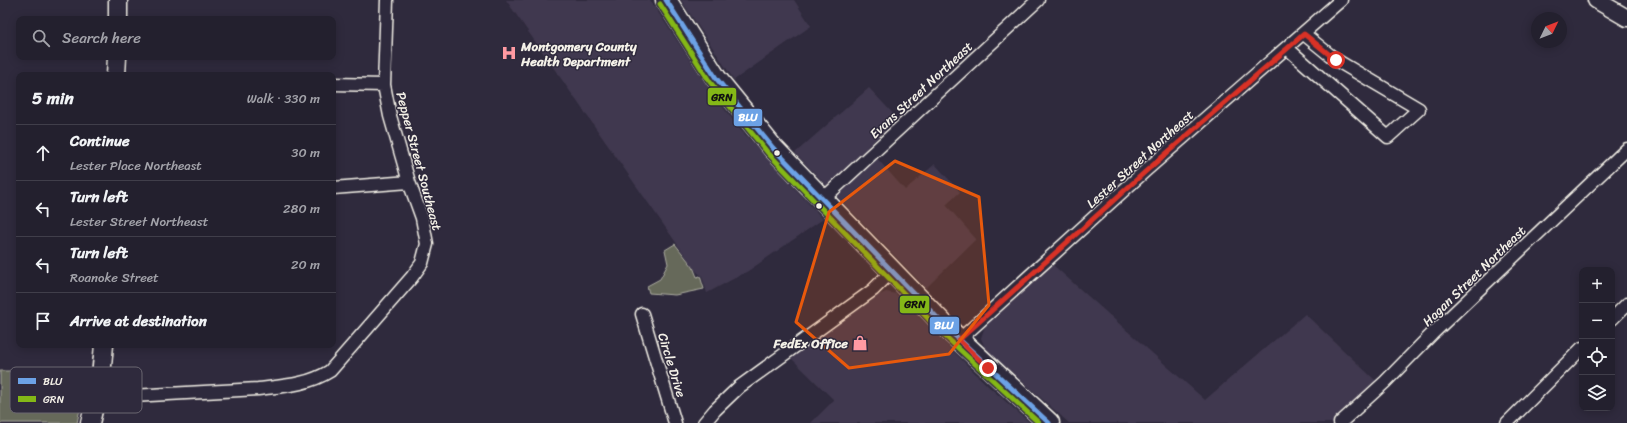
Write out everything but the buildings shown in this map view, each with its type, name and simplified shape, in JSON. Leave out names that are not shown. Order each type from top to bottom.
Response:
[{"type":"main road","points":[[118,0],[118,16]]},
{"type":"main road","points":[[666,0],[729,94],[774,148],[822,200],[959,340],[1049,423]]},
{"type":"main road","points":[[116,72],[117,60]]},
{"type":"main road","points":[[101,367],[104,348]]},
{"type":"main road","points":[[90,423],[92,413]]},
{"type":"street","name":"Pepper Street Southeast","points":[[142,395],[285,386],[319,378],[330,371],[403,288],[422,262],[427,244],[422,218],[409,182],[390,116],[384,85],[387,0]]},
{"type":"street","name":"Evans Street Northeast","points":[[822,200],[1038,0]]},
{"type":"street","name":"Lester Street Northeast","points":[[959,340],[1145,172],[1341,0]]},
{"type":"street","points":[[1596,0],[1627,18]]},
{"type":"street","points":[[1288,48],[1388,138],[1419,109],[1336,60],[1304,34]]},
{"type":"street","points":[[336,84],[384,85]]},
{"type":"street","name":"Hagan Street Northeast","points":[[1340,423],[1391,377],[1432,334],[1627,149]]},
{"type":"street","points":[[336,188],[409,182]]},
{"type":"street","points":[[704,423],[739,387],[872,290],[892,272]]},
{"type":"street","points":[[1615,315],[1627,304]]},
{"type":"street","name":"Circle Drive","points":[[642,314],[675,423]]},
{"type":"street","points":[[1507,423],[1579,351]]},
{"type":"highlighted area","points":[[895,161],[979,197],[989,305],[949,354],[849,368],[796,322],[829,212]]},
{"type":"shaded area","points":[[506,0],[650,0],[711,92],[740,129],[823,219],[748,271],[707,293],[702,276],[696,271]]},
{"type":"shaded area","points":[[681,0],[794,0],[811,26],[734,80]]},
{"type":"shaded area","points":[[869,88],[898,119],[867,147],[905,190],[935,164],[960,192],[946,205],[976,239],[926,288],[795,153]]},
{"type":"shaded area","points":[[1053,265],[1205,400],[1305,314],[1377,382],[1333,423],[1069,423],[985,348],[981,338],[985,326]]},
{"type":"shaded area","points":[[886,292],[896,294],[987,385],[1030,423],[811,423],[834,400],[789,356],[865,301]]},
{"type":"green space","points":[[675,244],[693,267],[697,277],[700,276],[704,289],[675,295],[649,293],[647,286],[660,279],[668,264],[665,250]]},
{"type":"green space","points":[[0,371],[10,371],[10,413],[79,413],[77,423],[0,423]]},
{"type":"transit line","name":"BLU","points":[[666,0],[716,78],[773,148],[949,330],[1049,423]]},
{"type":"transit line","name":"GRN","points":[[660,4],[710,82],[768,153],[944,335],[1039,423]]},
{"type":"place","name":"Montgomery County Health Department","points":[[509,53]]},
{"type":"place","name":"FedEx Office","points":[[860,343]]},
{"type":"route","points":[[988,368],[959,340],[1001,304],[1145,172],[1304,34],[1336,60]]}]
